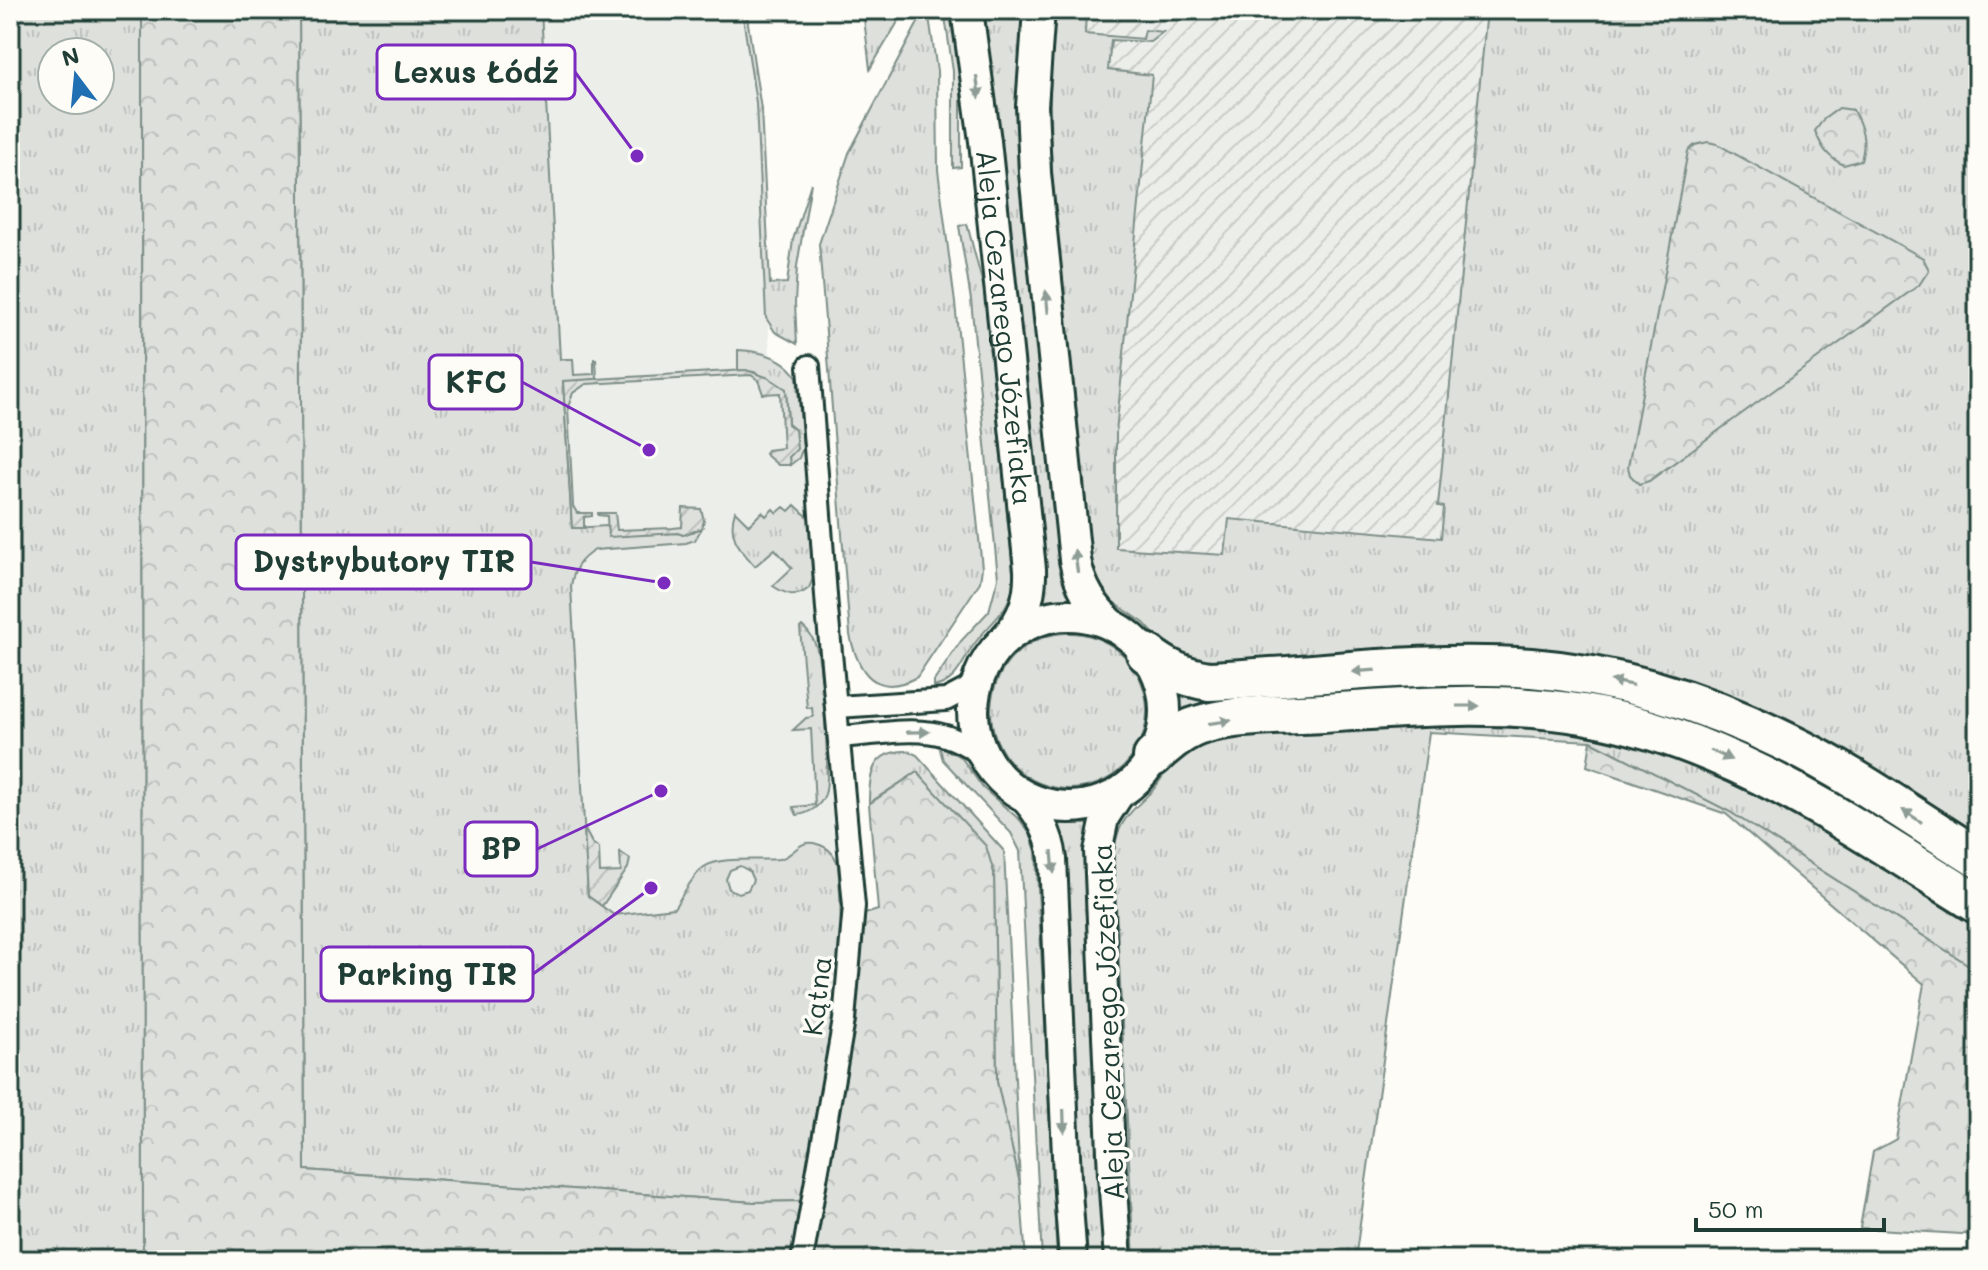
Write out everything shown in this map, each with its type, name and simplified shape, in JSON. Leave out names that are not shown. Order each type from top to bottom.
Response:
[{"type":"highway","points":[[1146,653],[1174,672],[1209,681],[1472,667],[1531,668],[1639,687],[1697,704],[1787,742],[1978,858]]},
{"type":"highway","points":[[1153,757],[1168,741],[1194,727],[1261,717],[1421,706],[1482,706],[1584,715],[1668,735],[1713,751],[1807,798],[1978,904]]},
{"type":"main road","name":"Aleja Cezarego Józefiaka","points":[[967,10],[985,141],[1030,569],[1027,607],[1005,639]]},
{"type":"main road","name":"Aleja Cezarego Józefiaka","points":[[1039,10],[1032,106],[1035,173],[1075,560],[1089,601],[1113,626]]},
{"type":"main road","points":[[1051,617],[1086,617],[1113,626],[1146,653],[1163,691],[1164,724],[1153,757],[1143,772],[1123,790],[1103,801],[1073,807],[1044,805],[1020,794],[1007,785],[988,761],[974,729],[973,703],[979,677],[992,653],[1005,639],[1051,617]]},
{"type":"street","name":"Kątna","points":[[802,1260],[844,1020],[854,906],[809,366]]},
{"type":"street","points":[[837,707],[946,700],[967,689],[979,677]]},
{"type":"street","points":[[840,737],[938,732],[959,739],[988,761]]},
{"type":"street","name":"Aleja Cezarego Józefiaka","points":[[1118,1260],[1098,851],[1105,818],[1123,790]]},
{"type":"street","name":"Aleja Cezarego Józefiaka","points":[[1020,794],[1042,821],[1053,859],[1073,1260]]},
{"type":"shaded area","points":[[538,10],[744,10],[758,108],[770,355],[792,370],[799,386],[839,905],[589,927]]},
{"type":"shaded area","points":[[1076,10],[1509,10],[1450,611],[1119,577]]},
{"type":"green space","points":[[10,10],[142,10],[143,1260],[10,1260]]},
{"type":"green space","points":[[142,10],[299,10],[305,1170],[754,1202],[805,1201],[794,1260],[143,1260]]},
{"type":"green space","points":[[299,10],[541,10],[560,359],[573,359],[574,375],[594,374],[596,359],[597,379],[563,382],[572,528],[607,526],[609,536],[683,535],[702,528],[695,540],[686,543],[595,550],[578,565],[574,574],[571,586],[588,896],[614,915],[674,908],[696,875],[711,864],[730,860],[784,858],[811,843],[825,847],[833,855],[838,865],[841,908],[837,992],[827,1076],[805,1201],[754,1202],[305,1170]],"holes":[[[740,866],[749,871],[753,880],[748,890],[739,893],[729,889],[726,879],[730,870]]]},
{"type":"green space","points":[[742,10],[746,10],[761,109],[770,284],[787,283],[793,240],[811,183],[797,266],[797,344],[775,332],[766,318],[756,103]]},
{"type":"green space","points":[[863,10],[905,10],[870,69]]},
{"type":"green space","points":[[911,10],[928,10],[937,71],[938,170],[982,568],[980,582],[917,677],[890,685],[879,683],[864,670],[850,635],[819,244],[849,153],[921,17]]},
{"type":"green space","points":[[944,10],[951,10],[961,72],[961,167],[953,168],[953,71]]},
{"type":"green space","points":[[981,10],[1025,10],[1019,102],[1071,599],[1042,600],[1044,565]]},
{"type":"green space","points":[[1055,10],[1086,10],[1085,34],[1143,39],[1145,30],[1163,32],[1150,42],[1111,40],[1108,70],[1152,75],[1116,432],[1116,548],[1225,555],[1229,519],[1441,538],[1444,507],[1438,506],[1487,10],[1978,10],[1978,839],[1720,696],[1202,664],[1164,645],[1144,623],[1112,601],[1093,568],[1059,259],[1050,118]]},
{"type":"green space","points":[[1839,108],[1853,110],[1863,140],[1861,160],[1844,165],[1826,151],[1815,131],[1824,119]]},
{"type":"green space","points":[[1708,142],[1717,144],[1923,258],[1929,270],[1919,285],[1649,481],[1639,484],[1630,475],[1628,467],[1688,151],[1695,145]]},
{"type":"green space","points":[[967,224],[984,289],[1014,582],[1003,610],[973,646],[958,671],[942,685],[934,687],[934,681],[961,641],[989,611],[998,578],[971,300],[959,226]]},
{"type":"green space","points":[[738,350],[771,356],[786,364],[797,377],[803,447],[799,458],[790,465],[789,457],[796,449],[795,430],[788,424],[786,389],[754,372],[738,370]]},
{"type":"green space","points":[[746,370],[769,378],[786,389],[788,424],[795,430],[797,449],[789,457],[790,465],[778,465],[765,454],[767,450],[783,448],[780,393],[763,394],[758,380],[751,375],[586,384],[573,393],[568,407],[573,506],[577,513],[592,513],[592,516],[584,517],[584,528],[572,528],[563,381]]},
{"type":"green space","points":[[795,505],[809,518],[813,578],[809,588],[795,594],[773,586],[792,568],[775,549],[755,566],[740,547],[732,528],[735,511],[749,525],[762,512],[766,516],[773,509],[777,513],[784,507],[789,511]]},
{"type":"green space","points":[[683,508],[701,509],[704,520],[702,528],[683,535],[608,537],[607,516],[598,515],[615,513],[617,530],[673,528],[682,527]]},
{"type":"green space","points":[[802,626],[816,646],[821,674],[827,784],[818,806],[797,815],[793,807],[815,805],[811,729],[793,730],[806,718],[813,717],[812,708],[807,708]]},
{"type":"green space","points":[[1069,633],[1099,639],[1124,656],[1141,681],[1147,711],[1141,741],[1124,766],[1099,783],[1069,789],[1039,783],[1014,766],[997,741],[991,711],[997,681],[1014,656],[1039,639]]},
{"type":"green space","points":[[1428,683],[1532,685],[1626,699],[1766,749],[1978,875],[1978,886],[1672,720],[1181,715],[1179,689]]},
{"type":"green space","points":[[1499,722],[1619,738],[1730,777],[1826,829],[1978,924],[1978,971],[1730,812],[1591,741],[1429,732],[1355,1260],[1134,1260],[1114,865],[1116,841],[1122,824],[1154,789],[1175,758],[1192,747],[1208,742],[1248,736]]},
{"type":"green space","points":[[1591,741],[1730,812],[1978,971],[1978,1235],[1860,1228],[1873,1152],[1896,1139],[1924,984],[1726,814],[1587,766]]},
{"type":"green space","points":[[939,746],[961,757],[983,788],[1020,820],[1030,834],[1036,851],[1057,1260],[1042,1260],[1020,851],[1011,833],[943,760]]},
{"type":"green space","points":[[908,751],[917,755],[1004,851],[1020,1184],[997,1082],[994,874],[917,772],[869,803],[872,774],[880,759]]},
{"type":"green space","points":[[917,772],[986,846],[994,873],[997,1082],[1020,1184],[1026,1260],[811,1260],[854,1024],[865,914],[878,910],[869,804]]},
{"type":"green space","points":[[1059,824],[1089,824],[1084,860],[1104,1260],[1086,1260],[1067,857]]},
{"type":"green space","points":[[584,828],[592,843],[599,848],[600,873],[621,872],[620,852],[630,859],[628,868],[602,906],[588,896]]},
{"type":"place","name":"Lexus Łódź","points":[[637,156]]},
{"type":"place","name":"KFC","points":[[649,450]]},
{"type":"place","name":"Dystrybutory TIR","points":[[664,583]]},
{"type":"place","name":"BP","points":[[661,791]]},
{"type":"place","name":"Parking TIR","points":[[651,888]]}]
